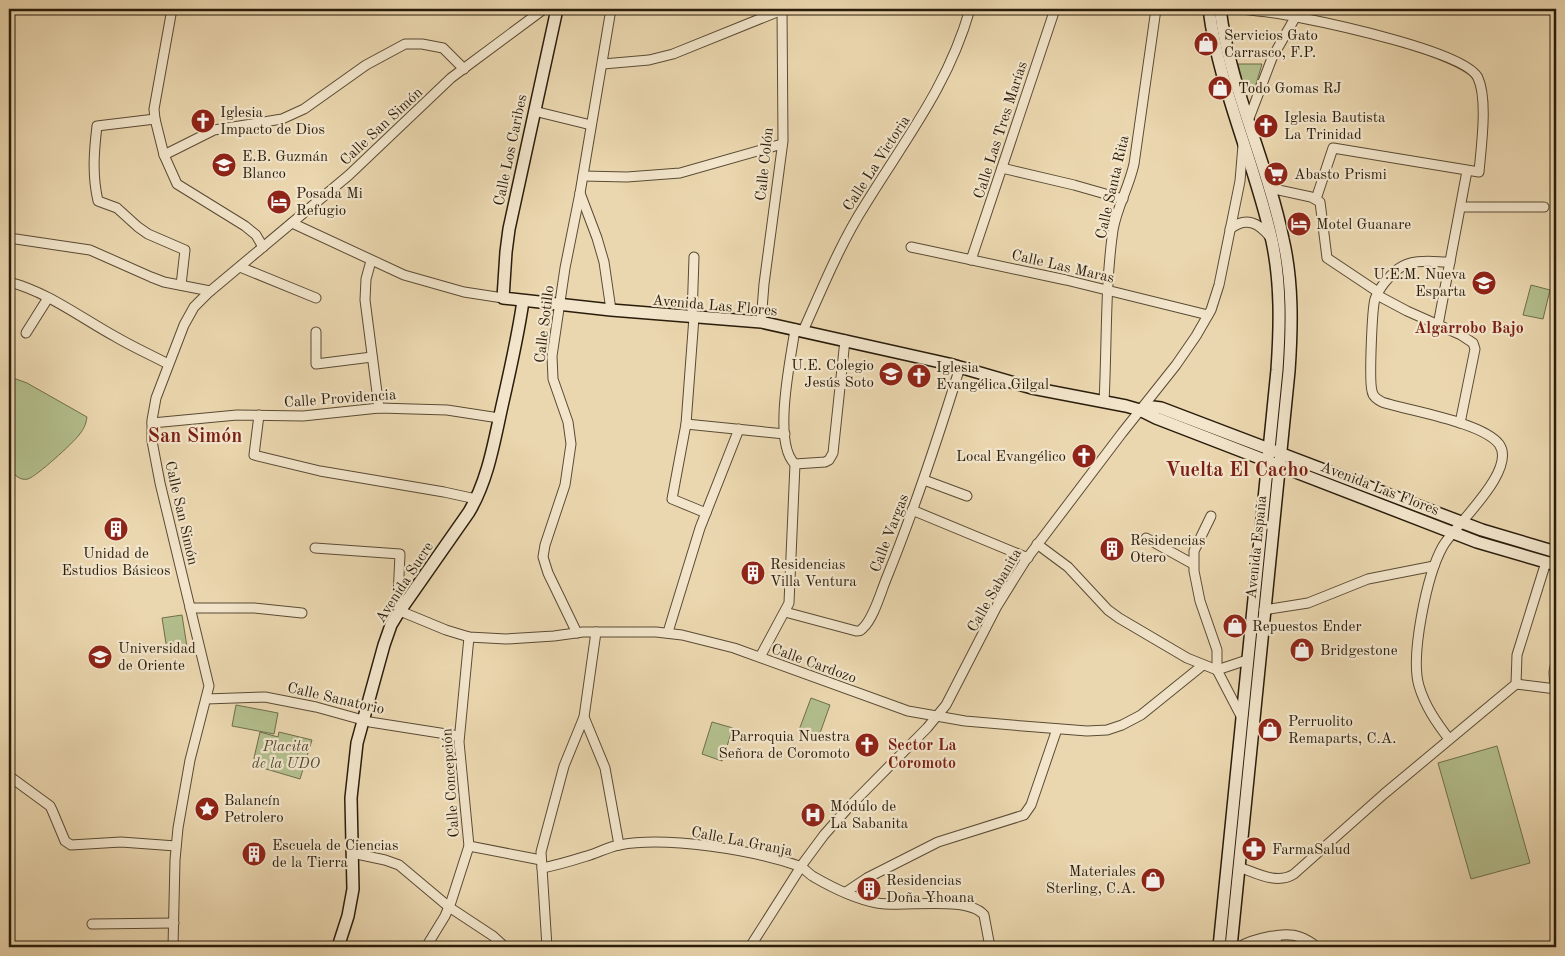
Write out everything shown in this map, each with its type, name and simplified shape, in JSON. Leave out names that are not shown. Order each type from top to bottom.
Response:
[{"type":"street","points":[[172,9],[154,102],[155,120],[164,155],[177,184],[245,226],[256,235],[263,247]]},
{"type":"street","name":"Calle San Simón","points":[[173,947],[176,846],[190,760],[200,715],[209,686],[152,441],[152,423],[156,398],[168,364],[188,316],[210,291],[349,175],[451,78],[544,9]]},
{"type":"street","name":"Calle Los Caribes","points":[[504,298],[507,242],[557,9]]},
{"type":"street","name":"Calle Sotillo","points":[[577,633],[548,573],[543,557],[545,545],[565,484],[571,454],[571,433],[552,379],[552,356],[559,305],[603,64],[611,9]]},
{"type":"street","points":[[603,64],[649,60],[673,54],[782,9]]},
{"type":"street","name":"Calle Colón","points":[[761,322],[782,144],[782,9]]},
{"type":"street","name":"Calle La Victoria","points":[[795,464],[790,458],[785,434],[785,400],[799,330],[854,224],[916,126],[944,76],[960,41],[970,9]]},
{"type":"street","name":"Calle Las Tres Marías","points":[[971,260],[1055,9]]},
{"type":"street","name":"Calle Santa Rita","points":[[1104,402],[1108,290],[1113,230],[1129,186],[1134,164],[1156,9]]},
{"type":"street","name":"Avenida España","points":[[1209,9],[1220,62],[1271,239],[1278,286],[1280,329],[1278,370],[1219,947]]},
{"type":"street","name":"Avenida España","points":[[1220,9],[1230,59],[1286,251],[1291,317],[1289,371],[1280,466],[1231,947]]},
{"type":"street","points":[[1241,9],[1298,13],[1403,42],[1460,63],[1470,68],[1479,78],[1483,113],[1479,172],[1333,148],[1316,199]]},
{"type":"street","points":[[1248,121],[1272,58],[1298,13]]},
{"type":"street","points":[[164,155],[214,130],[282,119],[290,116],[315,103],[366,66],[405,44],[422,44],[443,48],[464,69]]},
{"type":"street","points":[[534,111],[592,125]]},
{"type":"street","points":[[155,120],[98,126],[94,161],[96,192],[98,201],[117,208],[142,230],[185,250],[181,285]]},
{"type":"street","name":"Calle Sabanita","points":[[750,947],[824,835],[946,705],[1002,598],[1037,544],[1176,365],[1196,336],[1208,315],[1217,292],[1241,169],[1243,142]]},
{"type":"street","points":[[583,176],[627,177],[680,173],[782,144]]},
{"type":"street","points":[[1002,168],[1123,199]]},
{"type":"street","points":[[1438,325],[1467,170]]},
{"type":"street","points":[[1269,188],[1316,199],[1322,206],[1327,258],[1378,294],[1408,311],[1469,339],[1475,346],[1460,423]]},
{"type":"street","points":[[580,193],[598,238],[604,262],[611,310]]},
{"type":"street","points":[[1460,207],[1544,207]]},
{"type":"street","points":[[1230,229],[1242,222],[1251,222],[1260,226],[1271,239]]},
{"type":"street","name":"Avenida Las Flores","points":[[292,223],[404,275],[444,287],[523,301],[559,305],[761,322],[960,367],[1018,384],[1140,410],[1156,418],[1493,547],[1551,563]]},
{"type":"street","points":[[9,238],[90,250],[151,277],[210,291]]},
{"type":"street","name":"Calle Las Maras","points":[[911,247],[1108,290],[1208,315]]},
{"type":"street","points":[[694,257],[693,317],[686,424],[672,499],[706,514]]},
{"type":"street","points":[[371,261],[365,288],[379,408]]},
{"type":"street","points":[[1449,739],[1428,709],[1419,687],[1416,674],[1416,650],[1434,566],[1443,546],[1453,532],[1487,492],[1499,470],[1502,455],[1500,447],[1492,438],[1460,423],[1382,402],[1373,395],[1371,383],[1375,298],[1390,276],[1404,265],[1423,261],[1450,262]]},
{"type":"street","points":[[240,266],[316,298]]},
{"type":"street","points":[[9,282],[26,287],[48,298],[168,364]]},
{"type":"street","points":[[26,334],[48,298]]},
{"type":"street","name":"Avenida Sucre","points":[[338,947],[351,901],[353,880],[352,789],[357,743],[362,720],[388,632],[400,611],[476,499],[484,479],[515,346],[523,301]]},
{"type":"street","points":[[316,332],[316,364],[372,357]]},
{"type":"street","points":[[760,657],[785,612],[790,598],[795,464],[825,462],[829,460],[833,453],[845,340]]},
{"type":"street","name":"Calle Vargas","points":[[785,612],[851,630],[858,631],[863,629],[877,601],[924,480],[960,367]]},
{"type":"street","name":"Avenida Las Flores","points":[[1140,410],[1154,407],[1162,408],[1461,523],[1497,536],[1556,552]]},
{"type":"street","name":"Calle Providencia","points":[[152,423],[237,415],[303,416],[379,408],[447,410],[499,418]]},
{"type":"street","points":[[259,415],[254,455],[320,471],[476,499]]},
{"type":"street","points":[[686,424],[785,434]]},
{"type":"street","points":[[668,632],[695,544],[739,429]]},
{"type":"street","points":[[924,480],[967,496]]},
{"type":"street","points":[[912,510],[1028,558]]},
{"type":"street","points":[[1211,516],[1194,551],[1193,564],[1200,601],[1217,650],[1217,670],[1242,718]]},
{"type":"street","points":[[1146,538],[1193,564]]},
{"type":"street","points":[[1037,544],[1068,567],[1108,610],[1203,665],[1217,670],[1248,660],[1260,659]]},
{"type":"street","points":[[315,548],[400,554],[398,597],[400,611]]},
{"type":"street","points":[[1516,684],[1518,655],[1551,563]]},
{"type":"street","points":[[1264,610],[1308,603],[1368,579],[1434,566]]},
{"type":"street","points":[[190,608],[254,608],[302,613]]},
{"type":"street","name":"Calle Cardozo","points":[[400,611],[446,630],[469,637],[531,638],[596,632],[668,632],[720,644],[760,657],[908,711],[936,717],[1057,729],[1099,731],[1122,725],[1151,707],[1203,665]]},
{"type":"street","points":[[547,947],[541,852],[558,784],[572,743],[584,717],[596,632]]},
{"type":"street","name":"Calle Concepción","points":[[426,947],[449,907],[469,846],[459,736],[469,637]]},
{"type":"street","points":[[1239,867],[1278,879],[1289,878],[1371,805],[1516,684],[1556,689],[1554,672],[1556,662]]},
{"type":"street","name":"Calle Sanatorio","points":[[206,698],[265,697],[316,706],[362,720],[459,736]]},
{"type":"street","points":[[584,717],[604,768],[619,845]]},
{"type":"street","points":[[846,892],[867,878],[938,842],[1024,815],[1031,806],[1057,729]]},
{"type":"street","points":[[9,776],[50,806],[66,840],[70,844],[121,842],[176,846]]},
{"type":"street","name":"Calle La Granja","points":[[542,864],[567,863],[619,845],[664,843],[709,847],[772,859],[802,867],[813,877],[863,900],[887,905],[944,903],[976,908],[984,915],[990,947]]},
{"type":"street","points":[[469,846],[542,864]]},
{"type":"street","points":[[352,853],[399,865],[449,907],[493,936],[505,947]]},
{"type":"street","points":[[92,924],[174,923]]},
{"type":"street","points":[[1238,947],[1252,941],[1291,935],[1299,936],[1317,947]]},
{"type":"street","points":[[1276,936],[1277,947]]},
{"type":"green space","points":[[1238,64],[1262,64],[1254,91],[1251,94],[1245,91]]},
{"type":"green space","points":[[1531,285],[1550,290],[1543,319],[1523,315]]},
{"type":"green space","points":[[9,379],[16,379],[27,383],[87,417],[81,433],[63,452],[28,479],[19,478],[9,468]]},
{"type":"green space","points":[[182,615],[187,647],[167,650],[162,618]]},
{"type":"green space","points":[[811,698],[830,705],[819,736],[799,730]]},
{"type":"green space","points":[[236,705],[278,713],[274,734],[232,726]]},
{"type":"green space","points":[[712,722],[733,728],[722,761],[702,754]]},
{"type":"green space","name":"Placita de la UDO","points":[[260,732],[278,737],[279,732],[312,740],[300,779],[256,766],[254,758]]},
{"type":"green space","points":[[1497,746],[1530,863],[1471,879],[1438,763]]},
{"type":"place","name":"Servicios Gato Carrasco, F.P.","points":[[1206,44]]},
{"type":"place","name":"Todo Gomas RJ","points":[[1220,88]]},
{"type":"place","name":"Iglesia Impacto de Dios","points":[[203,121]]},
{"type":"place","name":"Iglesia Bautista La Trinidad","points":[[1266,126]]},
{"type":"place","name":"E.B. Guzmán Blanco","points":[[224,165]]},
{"type":"place","name":"Abasto Prismi","points":[[1276,174]]},
{"type":"place","name":"Posada Mi Refugio","points":[[279,202]]},
{"type":"place","name":"Motel Guanare","points":[[1299,224]]},
{"type":"place","name":"U.E.M. Nueva Esparta","points":[[1484,283]]},
{"type":"place","name":"U.E. Colegio Jesús Soto","points":[[891,374]]},
{"type":"place","name":"Iglesia Evangélica Gilgal","points":[[919,376]]},
{"type":"place","name":"Local Evangélico","points":[[1084,456]]},
{"type":"place","name":"Unidad de Estudios Básicos","points":[[116,529]]},
{"type":"place","name":"Residencias Otero","points":[[1112,549]]},
{"type":"place","name":"Residencias Villa Ventura","points":[[753,573]]},
{"type":"place","name":"Repuestos Ender","points":[[1235,626]]},
{"type":"place","name":"Bridgestone","points":[[1302,650]]},
{"type":"place","name":"Universidad de Oriente","points":[[100,657]]},
{"type":"place","name":"Perruolito Remaparts, C.A.","points":[[1270,730]]},
{"type":"place","name":"Parroquia Nuestra Señora de Coromoto","points":[[867,745]]},
{"type":"place","name":"Balancín Petrolero","points":[[207,809]]},
{"type":"place","name":"Módulo de La Sabanita","points":[[813,815]]},
{"type":"place","name":"FarmaSalud","points":[[1254,849]]},
{"type":"place","name":"Escuela de Ciencias de la Tierra","points":[[254,854]]},
{"type":"place","name":"Materiales Sterling, C.A.","points":[[1153,880]]},
{"type":"place","name":"Residencias Doña Yhoana","points":[[869,889]]},
{"type":"district","name":"Algarrobo Bajo","points":[[1469,327]]},
{"type":"district","name":"San Simón","points":[[195,435]]},
{"type":"district","name":"Vuelta El Cacho","points":[[1237,469]]},
{"type":"district","name":"Sector La Coromoto","points":[[922,753]]}]
